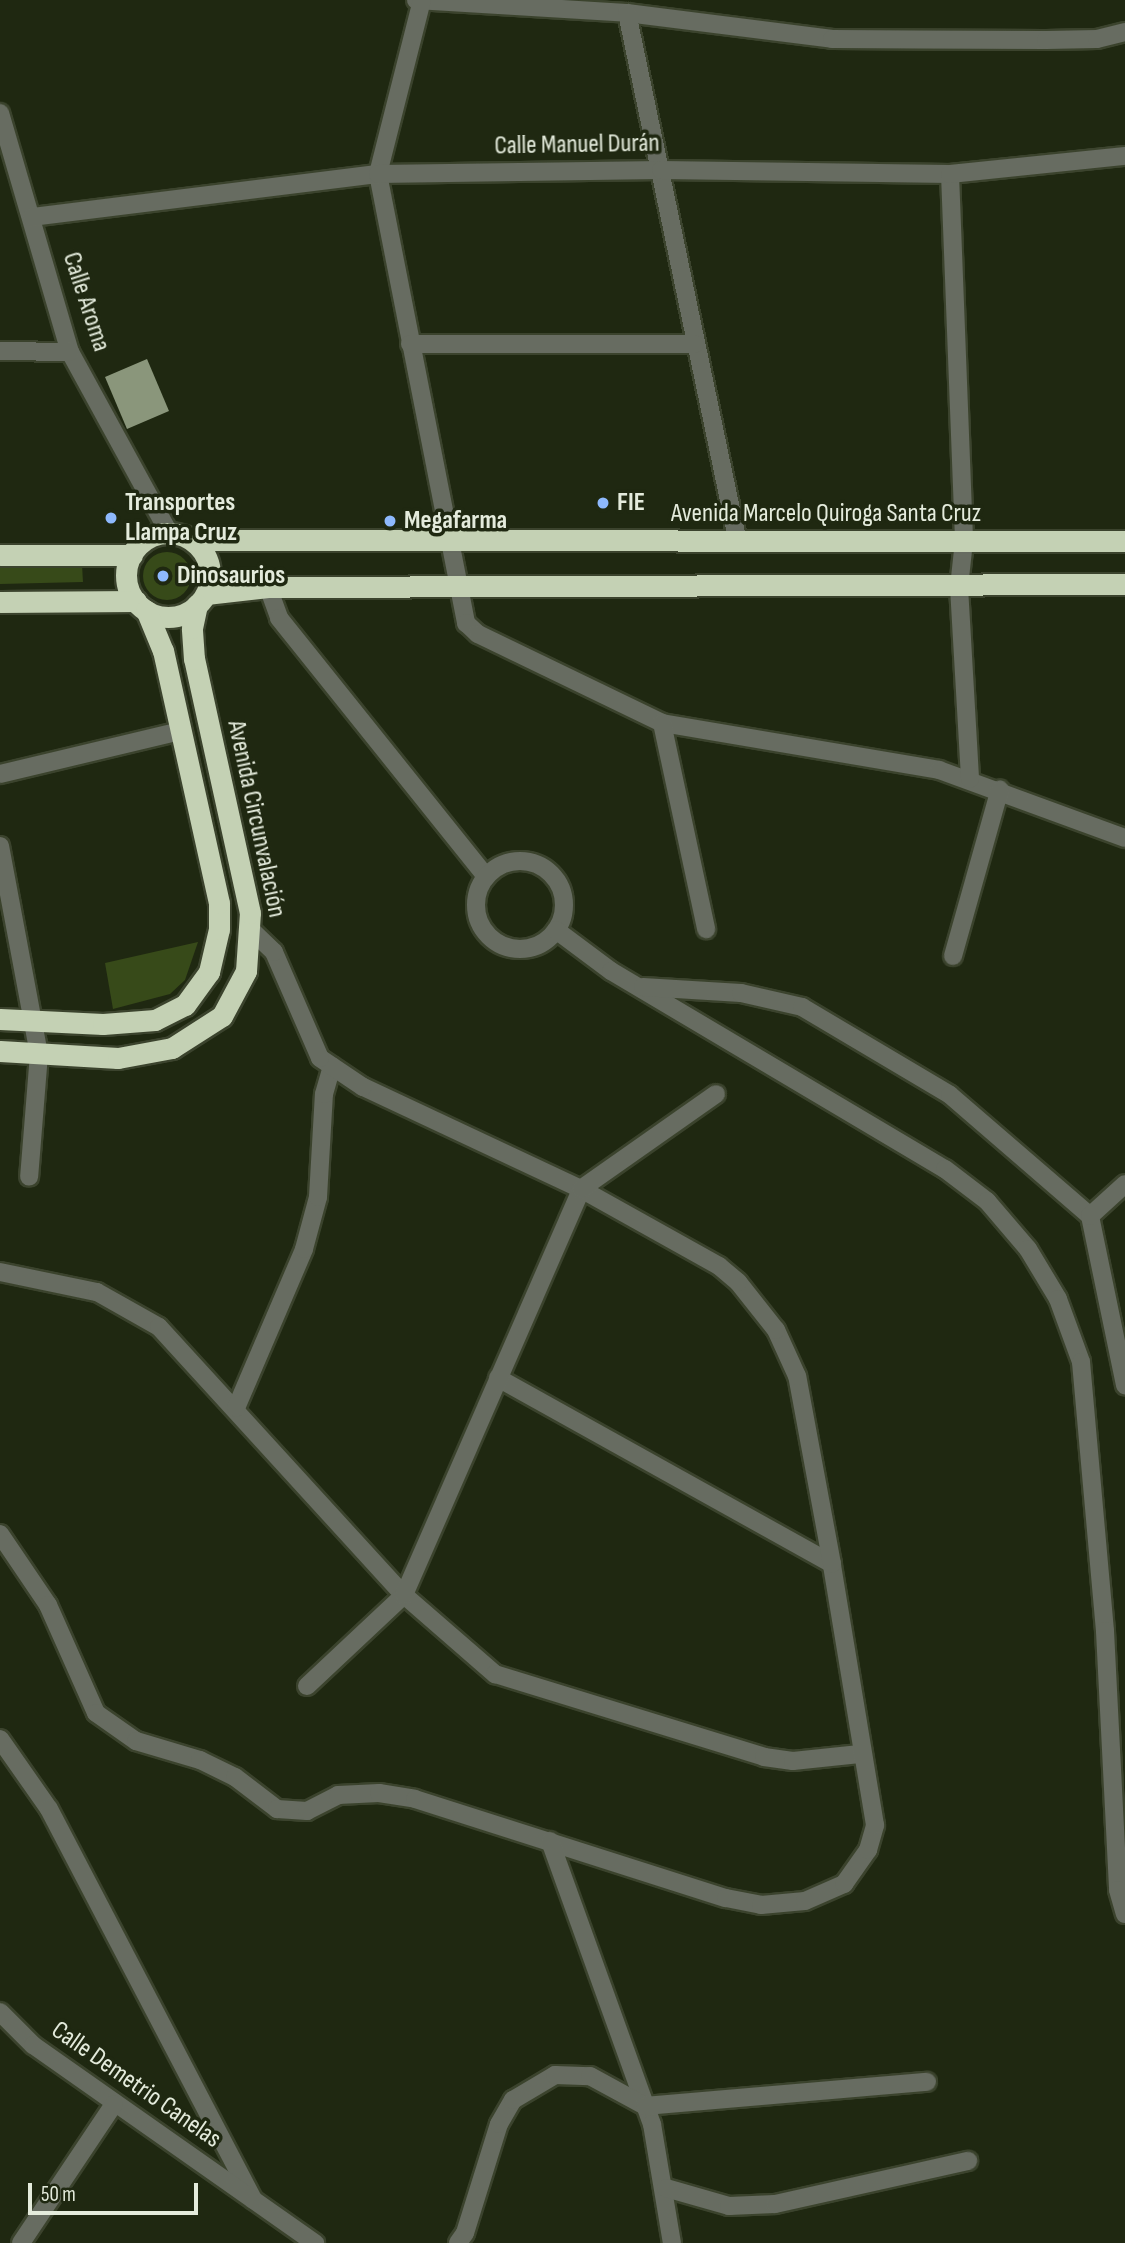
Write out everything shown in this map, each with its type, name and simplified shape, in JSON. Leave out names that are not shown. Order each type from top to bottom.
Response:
[{"type":"highway","points":[[141,606],[127,579],[132,555],[147,539],[169,533],[192,540],[207,559],[210,583],[201,600]]},
{"type":"highway","name":"Avenida Marcelo Quiroga Santa Cruz","points":[[192,540],[1125,541]]},
{"type":"highway","points":[[0,555],[132,555]]},
{"type":"highway","points":[[0,602],[141,606],[172,617],[201,600],[268,587],[959,587],[1125,584]]},
{"type":"highway","name":"Avenida Circunvalación","points":[[0,1051],[137,1056],[193,1038],[222,1016],[246,971],[252,931],[248,898],[194,659],[192,628],[201,600]]},
{"type":"highway","name":"Avenida Circunvalación","points":[[0,1018],[103,1024],[173,1014],[196,993],[209,972],[219,929],[219,903],[163,651],[141,606]]},
{"type":"highway","points":[[219,903],[248,898]]},
{"type":"street","points":[[1125,32],[1097,39],[832,39],[627,13],[420,0],[378,174],[458,587],[466,623],[478,634],[662,723],[939,769],[1000,789],[1125,838]]},
{"type":"street","points":[[627,13],[738,542]]},
{"type":"street","name":"Calle Aroma","points":[[0,113],[70,352],[169,533]]},
{"type":"street","name":"Calle Manuel Durán","points":[[32,217],[378,174],[661,170],[950,174],[1125,156]]},
{"type":"street","points":[[950,174],[964,541],[959,587],[970,779]]},
{"type":"street","points":[[410,344],[695,344]]},
{"type":"street","points":[[0,351],[70,352]]},
{"type":"street","points":[[268,587],[279,618],[486,876]]},
{"type":"street","points":[[662,723],[706,929]]},
{"type":"street","points":[[0,774],[180,731]]},
{"type":"street","points":[[953,956],[1000,789]]},
{"type":"street","points":[[0,846],[38,1054],[29,1177]]},
{"type":"street","points":[[512,861],[527,861],[547,870],[561,887],[564,902],[556,930],[533,947],[519,949],[492,939],[477,916],[479,888],[486,876],[512,861]]},
{"type":"street","points":[[556,930],[639,987],[945,1169],[988,1200],[1028,1248],[1058,1299],[1081,1363],[1105,1631],[1121,1893],[1125,1914]]},
{"type":"street","points":[[0,1534],[48,1605],[96,1713],[136,1741],[200,1760],[235,1777],[278,1809],[307,1811],[338,1795],[379,1793],[415,1798],[726,1898],[761,1905],[805,1901],[844,1884],[868,1850],[875,1825],[860,1754],[832,1564],[797,1376],[776,1330],[738,1282],[719,1266],[581,1189],[443,1127],[320,1058],[274,952],[252,931]]},
{"type":"street","points":[[639,987],[741,993],[802,1007],[950,1095],[1090,1216],[1125,1385]]},
{"type":"street","points":[[236,1408],[304,1249],[318,1197],[324,1094],[332,1066]]},
{"type":"street","points":[[307,1686],[404,1595],[581,1189],[716,1094]]},
{"type":"street","points":[[1090,1216],[1125,1184]]},
{"type":"street","points":[[0,1272],[72,1285],[120,1302],[159,1327],[236,1408],[404,1595],[495,1674],[764,1757],[793,1761],[860,1754]]},
{"type":"street","points":[[498,1378],[832,1564]]},
{"type":"street","points":[[0,1740],[49,1810],[253,2200]]},
{"type":"street","points":[[550,1841],[645,2106],[666,2188],[672,2243]]},
{"type":"street","name":"Calle Demetrio Canelas","points":[[0,2012],[33,2045],[316,2243]]},
{"type":"street","points":[[458,2243],[465,2232],[499,2124],[513,2100],[555,2075],[590,2076],[645,2106],[927,2082]]},
{"type":"street","points":[[21,2243],[114,2104]]},
{"type":"street","points":[[666,2188],[729,2206],[775,2204],[968,2161]]},
{"type":"green space","points":[[167,552],[184,559],[191,576],[184,593],[167,600],[150,593],[143,576],[150,559]]},
{"type":"green space","points":[[82,565],[83,582],[0,584],[0,567]]},
{"type":"green space","points":[[198,942],[185,980],[170,994],[113,1009],[105,963]]},
{"type":"building","points":[[147,359],[169,411],[127,429],[105,377]]},
{"type":"place","name":"FIE","points":[[603,503]]},
{"type":"place","name":"Transportes Llampa Cruz","points":[[111,518]]},
{"type":"place","name":"Megafarma","points":[[390,521]]},
{"type":"place","name":"Dinosaurios","points":[[163,576]]}]
